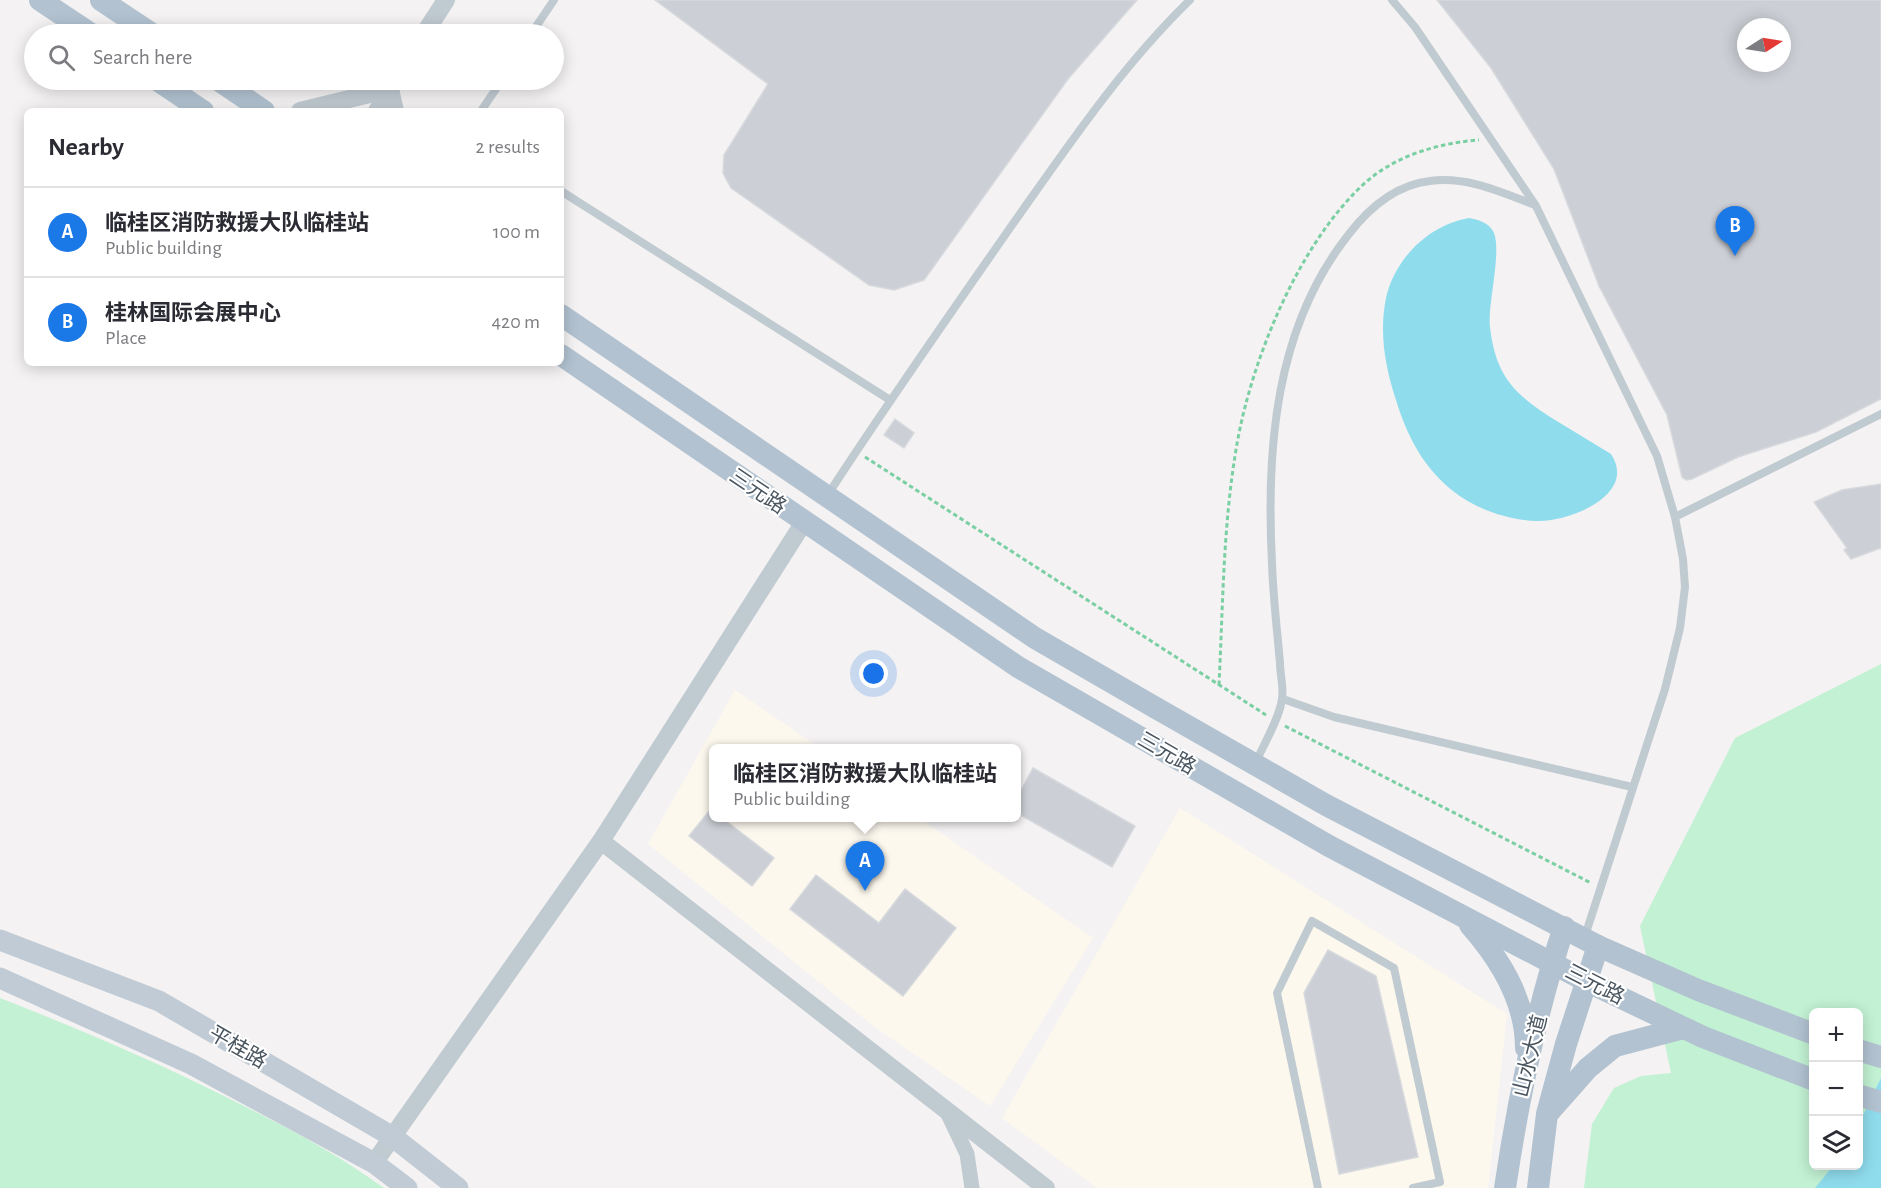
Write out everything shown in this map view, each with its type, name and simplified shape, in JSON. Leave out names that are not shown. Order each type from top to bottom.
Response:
[{"type":"main road","points":[[40,0],[76,24]]},
{"type":"main road","points":[[101,0],[137,24]]},
{"type":"main road","points":[[172,90],[199,108]]},
{"type":"main road","points":[[233,90],[260,108]]},
{"type":"main road","name":"三元路","points":[[564,317],[1035,638],[1326,805],[1582,937],[1698,990],[1809,1032]]},
{"type":"main road","name":"三元路","points":[[564,357],[1018,667],[1329,846],[1586,981],[1683,1028],[1809,1078]]},
{"type":"main road","points":[[1461,915],[1489,946],[1506,974],[1521,1011],[1526,1038],[1525,1072]]},
{"type":"main road","name":"山水大道","points":[[1505,1188],[1518,1101],[1553,962],[1582,937]]},
{"type":"main road","name":"山水大道","points":[[1538,1188],[1547,1114],[1586,981],[1582,937]]},
{"type":"main road","name":"平桂路","points":[[0,940],[159,1000],[393,1137],[458,1188]]},
{"type":"main road","name":"平桂路","points":[[0,978],[191,1064],[374,1163],[407,1188]]},
{"type":"main road","points":[[1547,1114],[1588,1068],[1616,1046],[1683,1028]]},
{"type":"main road","points":[[1863,1052],[1881,1057]]},
{"type":"main road","points":[[1863,1097],[1881,1102]]},
{"type":"street","points":[[430,24],[446,0]]},
{"type":"street","points":[[310,108],[372,90]]},
{"type":"street","points":[[379,108],[389,90]]},
{"type":"street","points":[[393,90],[394,108]]},
{"type":"street","points":[[374,1163],[601,841],[804,522]]},
{"type":"street","points":[[601,841],[1046,1188]]},
{"type":"street","points":[[947,1111],[967,1154],[972,1188]]},
{"type":"lane","points":[[538,24],[554,0]]},
{"type":"lane","points":[[827,497],[890,400],[1084,122],[1158,32],[1190,0]]},
{"type":"lane","points":[[1392,0],[1415,27],[1536,206],[1657,456],[1675,517],[1685,570],[1680,628],[1665,689],[1582,937]]},
{"type":"lane","points":[[483,108],[495,90]]},
{"type":"lane","points":[[1255,764],[1282,699],[1272,563],[1272,450],[1278,401],[1298,324],[1316,285],[1337,248],[1359,221],[1385,198],[1407,187],[1438,180],[1464,181],[1483,185],[1536,206]]},
{"type":"lane","points":[[564,193],[890,400]]},
{"type":"lane","points":[[1675,517],[1881,414]]},
{"type":"lane","points":[[1282,699],[1334,717],[1632,787]]},
{"type":"lane","points":[[1318,1188],[1276,993],[1312,921],[1394,968],[1440,1182],[1413,1188]]},
{"type":"path","points":[[856,452],[1274,720],[1600,887]]},
{"type":"shaded area","points":[[735,690],[814,744],[709,744],[709,822],[925,822],[1093,938],[990,1106],[876,1028],[648,844]]},
{"type":"shaded area","points":[[1180,808],[1507,1014],[1488,1188],[1097,1188],[1002,1118]]},
{"type":"green space","points":[[1881,664],[1881,1188],[1584,1188],[1592,1124],[1614,1088],[1641,1076],[1671,1073],[1640,926],[1735,738]]},
{"type":"green space","points":[[0,998],[114,1045],[226,1097],[307,1139],[384,1188],[0,1188]]},
{"type":"water","points":[[1469,218],[1488,225],[1496,239],[1490,327],[1493,345],[1504,374],[1521,395],[1532,404],[1611,454],[1617,469],[1615,482],[1608,493],[1582,511],[1566,517],[1537,521],[1515,518],[1482,508],[1453,491],[1433,472],[1417,450],[1396,400],[1386,362],[1383,337],[1384,311],[1391,283],[1406,257],[1428,236],[1440,228]]},
{"type":"water","points":[[1881,1078],[1881,1188],[1815,1188],[1830,1170],[1863,1170],[1863,1116]]},
{"type":"building","points":[[655,0],[1137,0],[1068,79],[924,280],[894,290],[869,285],[731,188],[723,173],[724,155],[768,84]]},
{"type":"building","points":[[1437,0],[1881,0],[1881,399],[1816,432],[1738,457],[1686,480],[1682,477],[1667,415],[1599,286],[1554,169],[1491,68]]},
{"type":"building","points":[[895,419],[914,433],[904,448],[884,435]]},
{"type":"building","points":[[1881,484],[1881,548],[1851,559],[1844,550],[1847,548],[1814,502],[1842,490]]},
{"type":"building","points":[[1033,768],[1135,826],[1112,867],[1021,815],[1021,790]]},
{"type":"building","points":[[709,811],[709,822],[727,822],[774,858],[752,886],[689,836]]},
{"type":"building","points":[[816,875],[879,923],[905,889],[956,928],[903,996],[790,909]]},
{"type":"building","points":[[1328,950],[1376,976],[1418,1157],[1339,1174],[1304,993]]},
{"type":"place","name":"桂林国际会展中心","points":[[1735,256]]},
{"type":"place","name":"临桂区消防救援大队临桂站","points":[[865,891]]}]
